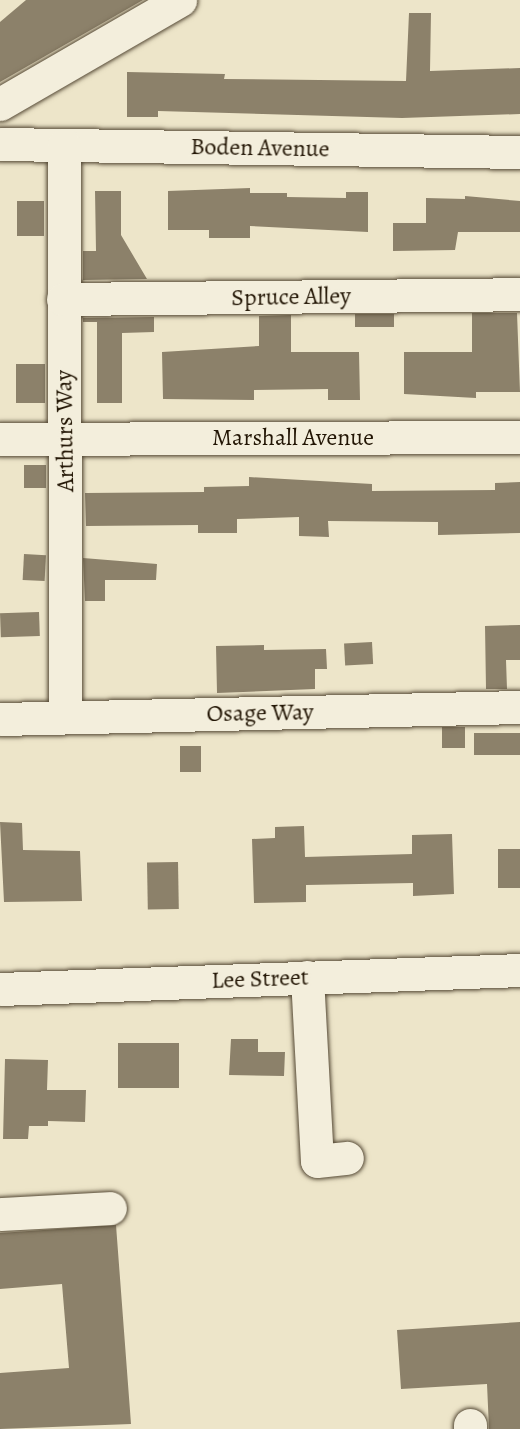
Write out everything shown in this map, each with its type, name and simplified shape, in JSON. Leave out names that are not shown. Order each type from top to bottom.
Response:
[{"type":"street","points":[[0,104],[180,0]]},
{"type":"street","name":"Boden Avenue","points":[[0,144],[520,152]]},
{"type":"street","name":"Arthurs Way","points":[[64,145],[65,717]]},
{"type":"street","name":"Spruce Alley","points":[[63,299],[520,294]]},
{"type":"street","name":"Marshall Avenue","points":[[0,439],[520,437]]},
{"type":"street","name":"Osage Way","points":[[0,719],[520,707]]},
{"type":"street","name":"Lee Street","points":[[0,989],[520,970]]},
{"type":"street","points":[[307,977],[317,1161],[347,1158]]},
{"type":"street","points":[[0,1214],[110,1208]]},
{"type":"building","points":[[26,0],[143,0],[0,82],[0,22]]},
{"type":"building","points":[[409,13],[431,13],[430,71],[520,68],[520,114],[402,118],[158,111],[158,117],[127,117],[127,72],[225,74],[224,79],[406,81]]},
{"type":"building","points":[[250,188],[250,193],[287,193],[287,197],[346,198],[346,192],[368,192],[368,232],[250,226],[250,238],[209,238],[209,230],[168,230],[168,191]]},
{"type":"building","points":[[95,191],[121,191],[121,235],[147,279],[83,280],[83,251],[96,251]]},
{"type":"building","points":[[465,196],[520,201],[520,232],[458,232],[455,250],[393,251],[393,223],[426,223],[426,198],[465,199]]},
{"type":"building","points":[[17,201],[44,201],[44,236],[17,236]]},
{"type":"building","points":[[472,313],[517,313],[520,392],[476,392],[476,398],[404,394],[404,352],[472,352]]},
{"type":"building","points":[[355,314],[394,314],[394,327],[355,327]]},
{"type":"building","points":[[291,315],[291,352],[359,352],[360,400],[328,400],[328,389],[254,390],[254,400],[163,399],[162,352],[259,346],[259,316]]},
{"type":"building","points":[[154,317],[154,332],[122,333],[122,403],[97,403],[97,322],[83,322],[83,318]]},
{"type":"building","points":[[16,364],[45,364],[45,403],[16,403]]},
{"type":"building","points":[[24,465],[46,465],[46,488],[24,488]]},
{"type":"building","points":[[249,477],[372,484],[372,491],[495,490],[495,483],[520,482],[520,533],[438,535],[438,522],[328,521],[329,537],[299,536],[299,517],[237,519],[237,533],[198,533],[198,525],[86,526],[85,493],[204,492],[204,487],[249,486]]},
{"type":"building","points":[[24,554],[46,555],[45,581],[23,580]]},
{"type":"building","points":[[83,558],[157,564],[156,580],[105,580],[105,601],[85,601]]},
{"type":"building","points":[[39,612],[40,636],[1,637],[0,613]]},
{"type":"building","points":[[520,625],[520,660],[506,660],[507,689],[486,689],[485,626]]},
{"type":"building","points":[[372,642],[373,664],[345,665],[344,643]]},
{"type":"building","points":[[264,645],[264,650],[326,649],[327,669],[315,669],[315,689],[217,693],[216,646]]},
{"type":"building","points":[[442,727],[465,727],[465,748],[442,748]]},
{"type":"building","points":[[474,733],[520,733],[520,755],[474,755]]},
{"type":"building","points":[[180,746],[201,746],[201,772],[180,772]]},
{"type":"building","points":[[0,822],[22,823],[23,850],[80,851],[82,901],[4,902]]},
{"type":"building","points":[[304,826],[305,857],[412,854],[412,835],[452,834],[454,894],[413,896],[413,883],[306,885],[306,902],[254,903],[252,839],[275,838],[275,827]]},
{"type":"building","points":[[498,849],[520,849],[520,888],[498,888]]},
{"type":"building","points":[[178,862],[179,909],[148,910],[147,863]]},
{"type":"building","points":[[231,1039],[258,1039],[258,1052],[285,1052],[284,1076],[229,1075]]},
{"type":"building","points":[[118,1043],[179,1043],[179,1088],[118,1088]]},
{"type":"building","points":[[5,1059],[48,1060],[47,1090],[86,1090],[85,1122],[48,1121],[48,1126],[29,1126],[28,1139],[3,1139]]},
{"type":"building","points":[[116,1225],[131,1424],[0,1429],[0,1373],[69,1368],[62,1284],[0,1289],[0,1233]]},
{"type":"building","points":[[520,1322],[520,1429],[489,1429],[487,1384],[401,1389],[397,1330]]}]
